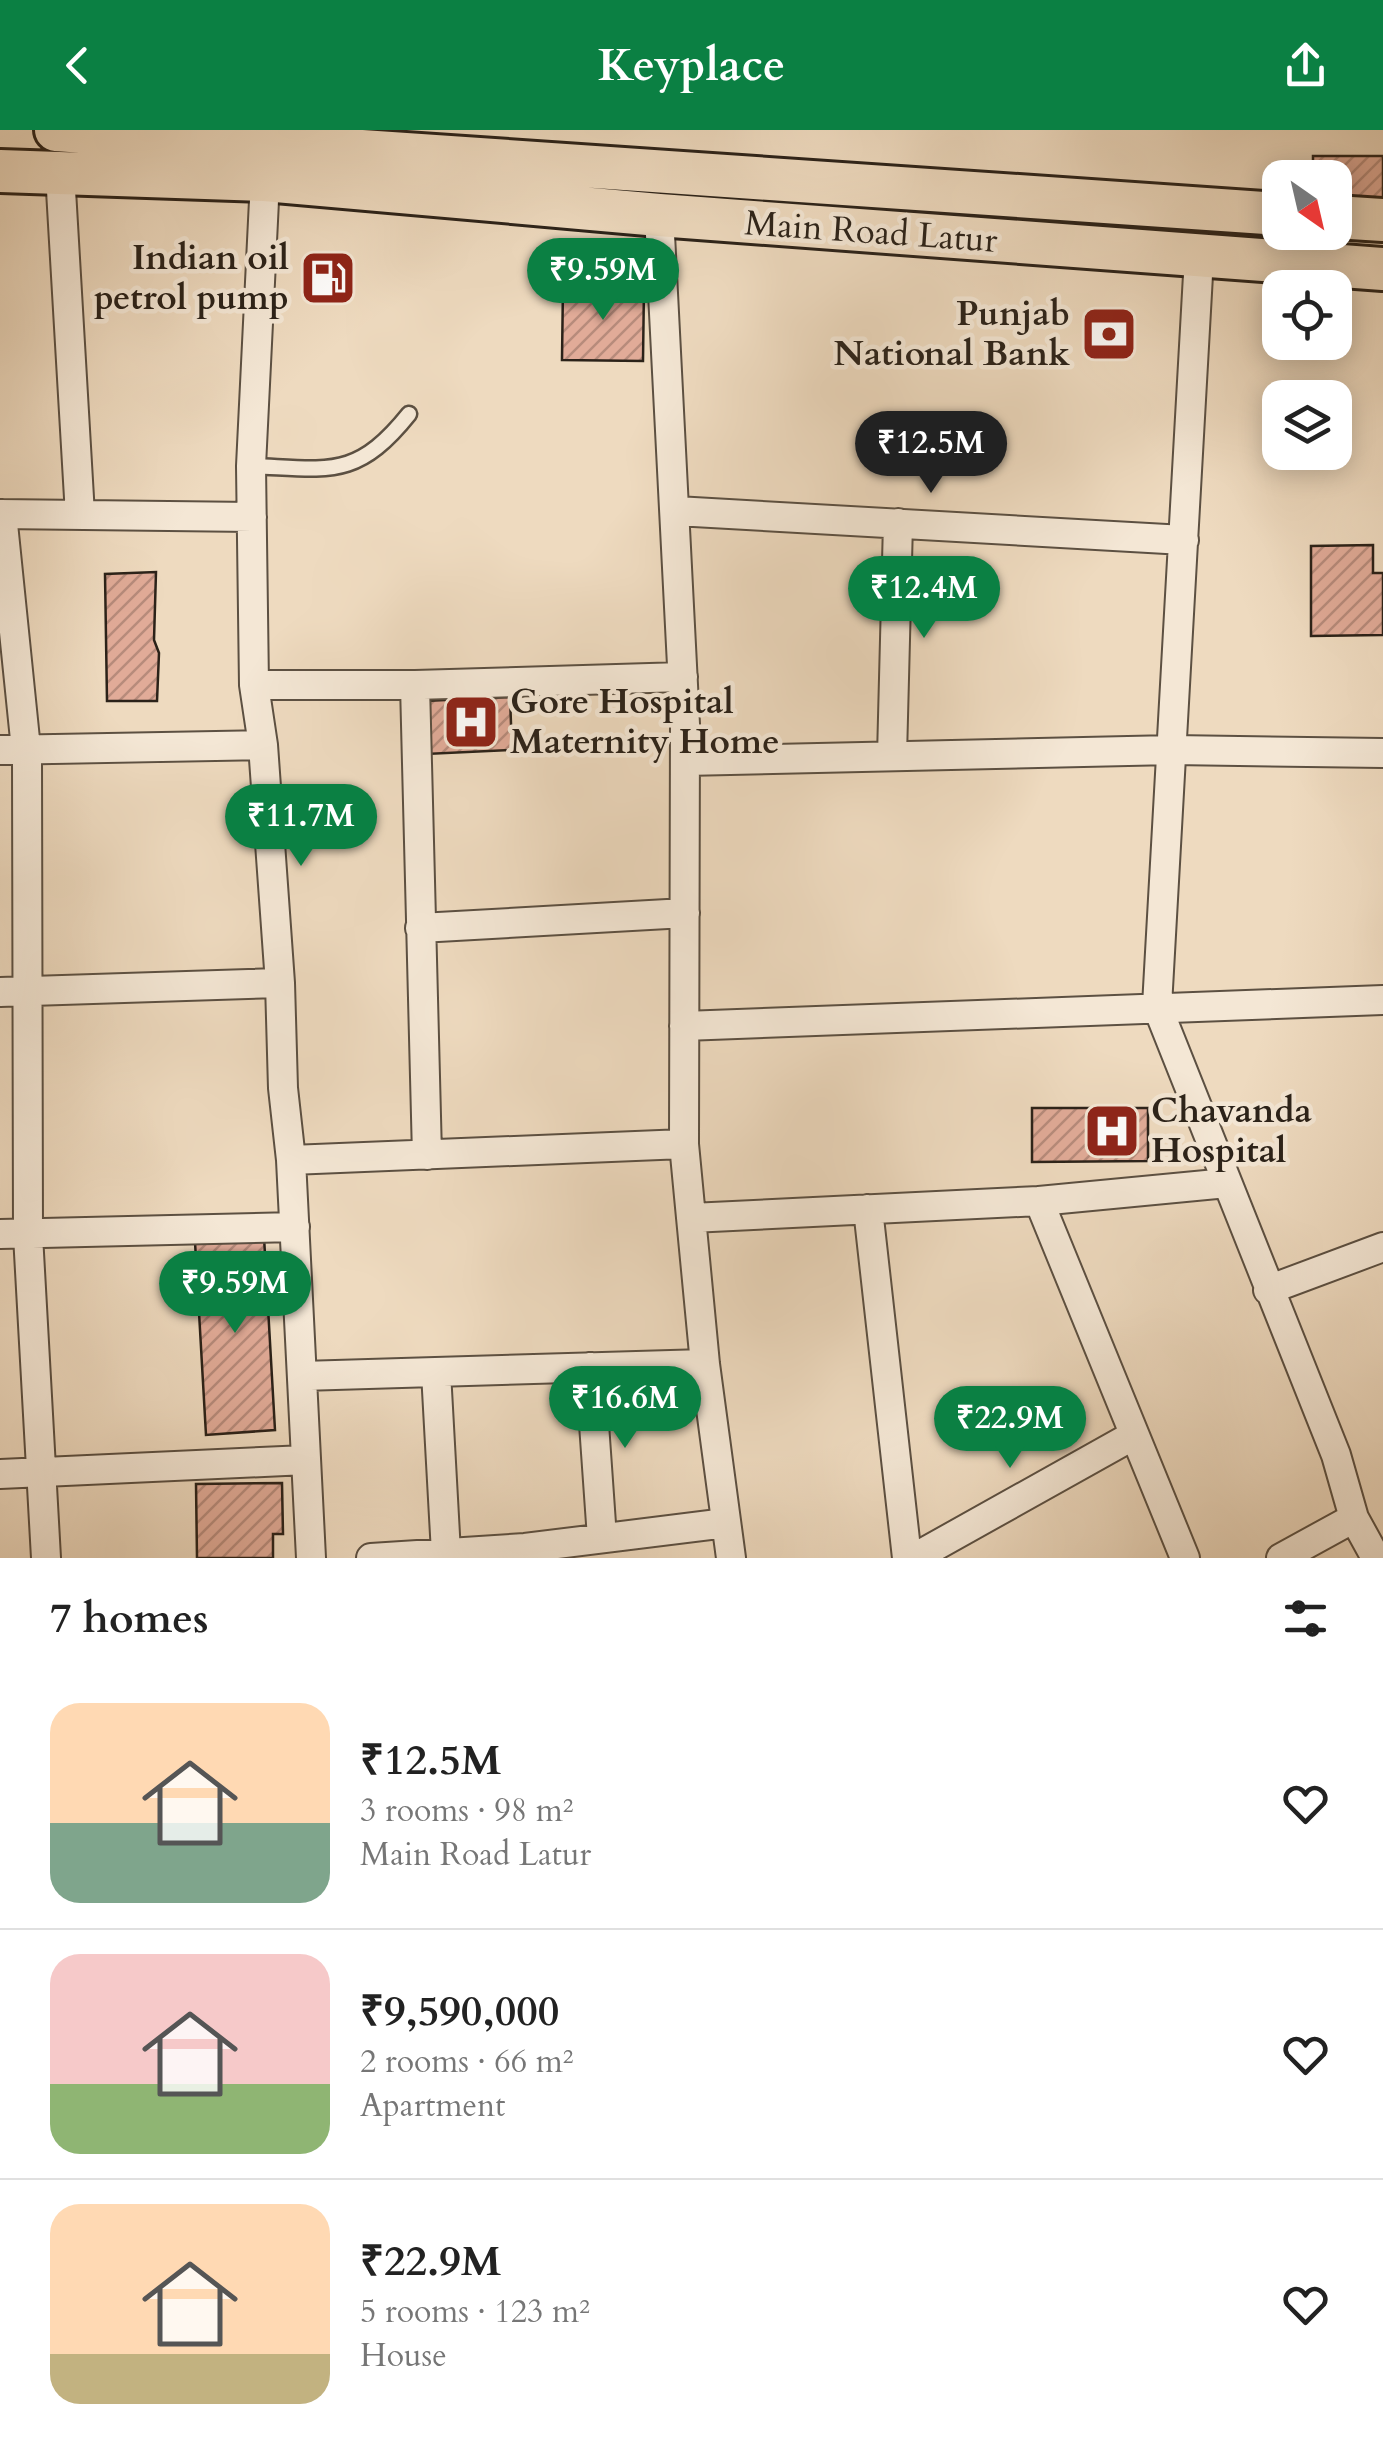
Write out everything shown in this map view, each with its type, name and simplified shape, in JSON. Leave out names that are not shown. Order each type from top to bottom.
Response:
[{"type":"main road","name":"Main Road Latur","points":[[56,130],[1262,213]]},
{"type":"main road","name":"Main Road Latur","points":[[0,171],[265,180],[659,215],[1383,269]]},
{"type":"main road","points":[[1352,219],[1383,220]]},
{"type":"street","points":[[60,173],[80,515]]},
{"type":"street","points":[[265,180],[251,466],[254,685],[263,745],[280,983],[311,1558]]},
{"type":"street","points":[[659,215],[683,676],[684,1144],[705,1364],[731,1558]]},
{"type":"street","points":[[1200,257],[1157,1006],[1336,1455],[1354,1518],[1376,1558]]},
{"type":"street","points":[[676,511],[1184,540]]},
{"type":"street","points":[[46,1558],[41,1472],[14,1233],[13,750],[1,514],[252,517]]},
{"type":"street","points":[[892,756],[898,523]]},
{"type":"street","points":[[254,685],[414,685],[683,676]]},
{"type":"street","points":[[414,685],[426,1154]]},
{"type":"street","points":[[13,750],[263,745]]},
{"type":"street","points":[[685,762],[1173,750],[1383,753]]},
{"type":"street","points":[[420,928],[684,913]]},
{"type":"street","points":[[14,992],[280,983]]},
{"type":"street","points":[[684,1026],[1383,1000]]},
{"type":"street","points":[[291,1160],[684,1144]]},
{"type":"street","points":[[691,1218],[1038,1201],[1228,1183]]},
{"type":"street","points":[[1038,1201],[1185,1558]]},
{"type":"street","points":[[868,1209],[910,1558],[1134,1435]]},
{"type":"street","points":[[14,1233],[294,1227]]},
{"type":"street","points":[[1268,1290],[1383,1247]]},
{"type":"street","points":[[302,1376],[705,1364]]},
{"type":"street","points":[[590,1367],[602,1538]]},
{"type":"street","points":[[436,1372],[446,1553]]},
{"type":"street","points":[[0,1474],[306,1460]]},
{"type":"street","points":[[1281,1558],[1354,1518]]},
{"type":"street","points":[[371,1558],[526,1553],[602,1538],[726,1524]]},
{"type":"lane","points":[[251,466],[317,469],[353,462],[386,442],[409,414]]},
{"type":"building","points":[[1313,156],[1383,156],[1383,204],[1352,204],[1352,160],[1313,160]]},
{"type":"building","points":[[563,285],[644,286],[643,361],[562,360]]},
{"type":"building","points":[[1373,545],[1373,573],[1383,573],[1383,635],[1311,636],[1311,546]]},
{"type":"building","points":[[156,572],[157,701],[107,701],[105,574]]},
{"type":"building","points":[[510,697],[512,750],[426,754],[424,701]]},
{"type":"building","points":[[1032,1108],[1148,1108],[1148,1161],[1032,1162]]},
{"type":"building","points":[[264,1237],[275,1430],[206,1435],[195,1242]]},
{"type":"building","points":[[282,1483],[283,1534],[273,1534],[273,1558],[197,1558],[196,1484]]},
{"type":"place","name":"Indian oil petrol pump","points":[[328,278]]},
{"type":"place","name":"Punjab National Bank","points":[[1109,334]]},
{"type":"place","name":"Gore Hospital Maternity Home","points":[[471,722]]},
{"type":"place","name":"Chavanda Hospital","points":[[1112,1131]]}]
